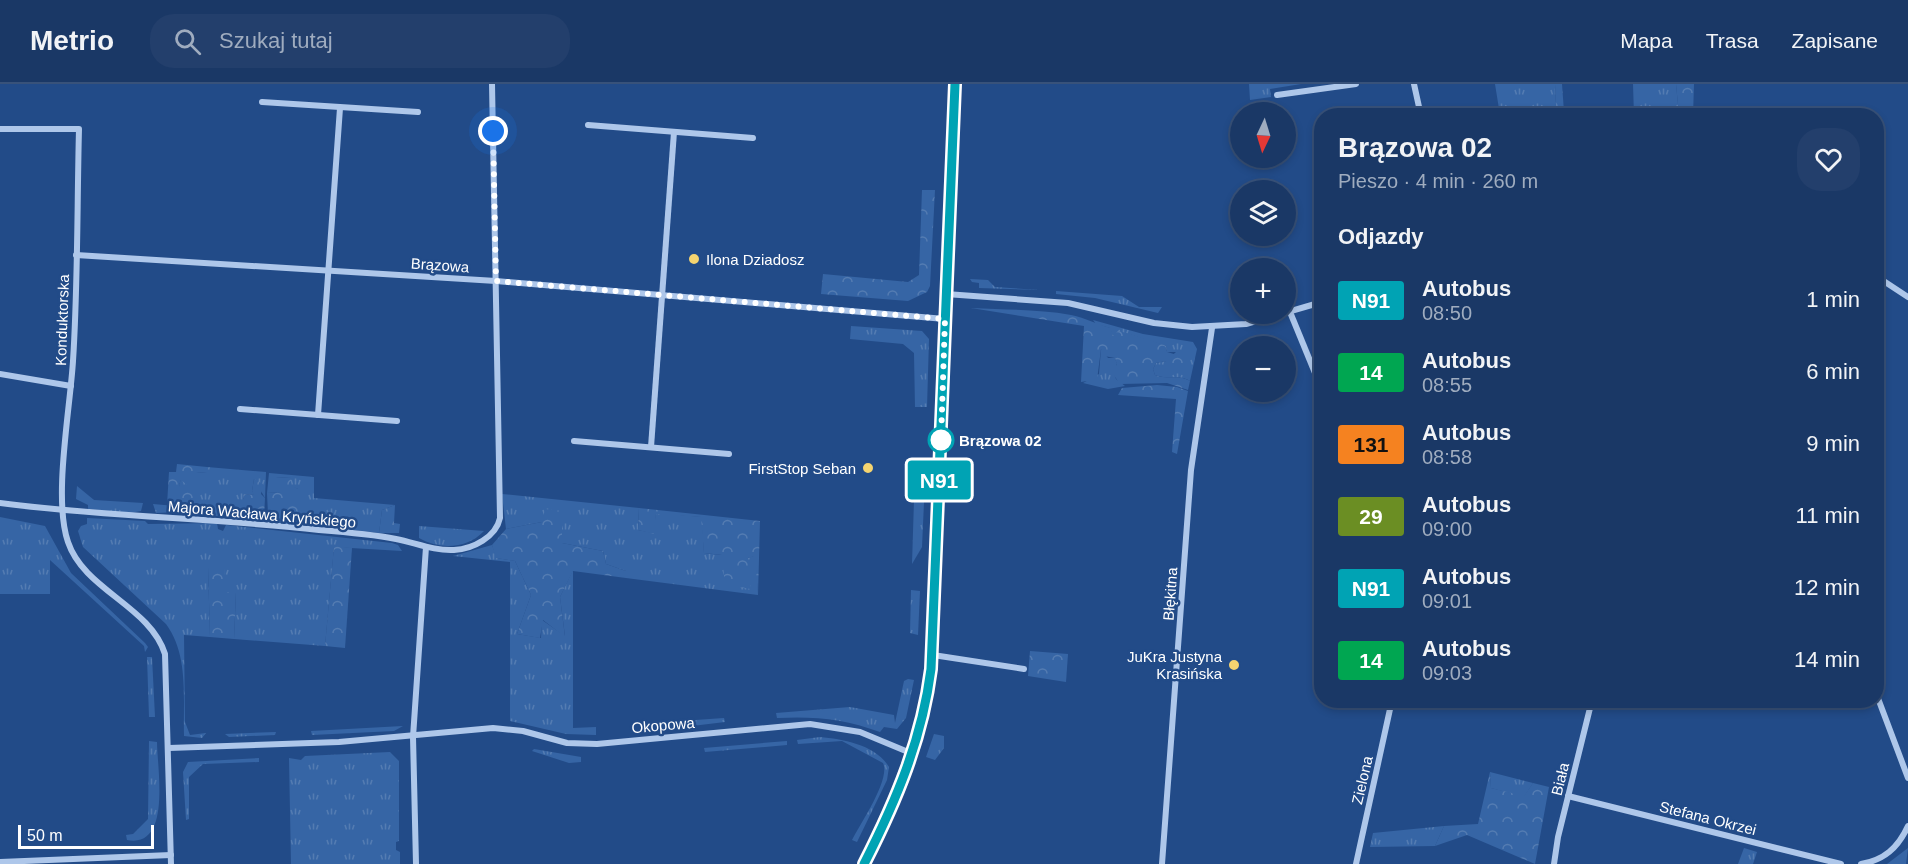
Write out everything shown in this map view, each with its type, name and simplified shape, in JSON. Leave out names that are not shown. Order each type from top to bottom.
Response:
[{"type":"street","points":[[492,84],[496,281]]},
{"type":"street","points":[[864,864],[897,797],[913,754],[926,705],[933,656],[955,84]]},
{"type":"street","points":[[1277,95],[1356,84]]},
{"type":"street","points":[[1414,84],[1419,108]]},
{"type":"street","points":[[262,102],[418,112]]},
{"type":"street","points":[[318,415],[340,108]]},
{"type":"street","points":[[588,125],[753,138]]},
{"type":"street","name":"Konduktorska","points":[[0,129],[79,129],[71,386],[63,511],[68,543],[78,561],[152,631],[167,663],[171,864]]},
{"type":"street","points":[[651,447],[674,132]]},
{"type":"street","name":"Brązowa","points":[[76,255],[496,281],[945,319]]},
{"type":"street","name":"Majora Wacława Kryńskiego","points":[[0,502],[63,511],[203,519],[317,529],[392,538],[426,547],[453,550],[475,545],[496,527],[500,511],[496,281]]},
{"type":"street","points":[[1884,281],[1908,297]]},
{"type":"street","points":[[946,294],[1068,303],[1154,323],[1212,328],[1246,324]]},
{"type":"street","points":[[1296,310],[1314,304]]},
{"type":"street","points":[[1295,324],[1314,370]]},
{"type":"street","name":"Błękitna","points":[[1162,864],[1191,470],[1212,328]]},
{"type":"street","points":[[0,374],[71,386]]},
{"type":"street","points":[[240,409],[397,421]]},
{"type":"street","points":[[574,441],[729,453]]},
{"type":"street","points":[[416,864],[413,737],[426,547]]},
{"type":"street","points":[[933,656],[1024,669]]},
{"type":"street","name":"Zielona","points":[[1356,864],[1390,708]]},
{"type":"street","name":"Biała","points":[[1554,864],[1590,708]]},
{"type":"street","points":[[1882,708],[1908,778]]},
{"type":"street","name":"Okopowa","points":[[169,748],[413,737],[499,728],[523,731],[567,743],[591,744],[810,724],[860,732],[913,754]]},
{"type":"street","name":"Stefana Okrzei","points":[[1568,796],[1841,864]]},
{"type":"street","points":[[1861,864],[1890,852],[1908,826]]},
{"type":"street","points":[[0,862],[171,855]]},
{"type":"green space","points":[[1249,84],[1301,84],[1270,89],[1271,97],[1250,100]]},
{"type":"green space","points":[[1495,84],[1555,84],[1556,106],[1499,108]]},
{"type":"green space","points":[[1555,84],[1562,84],[1564,108],[1546,108],[1556,106]]},
{"type":"green space","points":[[1633,84],[1676,84],[1678,108],[1634,108]]},
{"type":"green space","points":[[1676,84],[1694,84],[1693,108],[1678,108]]},
{"type":"green space","points":[[922,190],[935,190],[930,286],[927,292],[908,301],[821,294],[823,274],[908,282],[919,275]]},
{"type":"green space","points":[[970,279],[988,280],[995,287],[1040,290],[979,288],[979,283],[972,282]]},
{"type":"green space","points":[[1056,291],[1122,296],[1139,307],[1162,307],[1158,313],[1095,298],[1056,294]]},
{"type":"green space","points":[[971,308],[1071,315],[1111,328],[1113,336],[1118,331],[1163,344],[1167,352],[1184,357],[1186,362],[1182,368],[1175,371],[1166,361],[1156,363],[1153,369],[1155,375],[1186,379],[1190,381],[1188,390],[1167,383],[1120,384],[1108,367],[1117,365],[1115,358],[1104,356],[1101,349],[1097,380],[1093,384],[1087,381],[1081,382],[1084,326]]},
{"type":"green space","points":[[1093,320],[1143,334],[1193,342],[1197,349],[1190,381],[1155,375],[1153,369],[1156,363],[1166,361],[1176,352],[1167,352],[1166,346],[1129,334],[1113,336],[1110,328],[1096,324]]},
{"type":"green space","points":[[851,326],[922,331],[929,339],[927,407],[915,407],[914,353],[903,344],[850,339]]},
{"type":"green space","points":[[1101,349],[1108,358],[1115,358],[1117,364],[1113,371],[1116,379],[1125,386],[1108,389],[1083,383],[1099,374]]},
{"type":"green space","points":[[1157,385],[1177,387],[1188,391],[1177,454],[1172,452],[1176,399],[1118,395],[1122,388]]},
{"type":"green space","points":[[177,464],[207,467],[207,473],[196,472],[196,485],[191,488],[181,480],[179,485],[184,492],[190,490],[195,495],[194,506],[188,506],[185,512],[179,512],[183,502],[178,501],[176,506],[167,505],[169,472],[176,472]]},
{"type":"green space","points":[[207,467],[266,472],[265,498],[254,479],[252,491],[255,495],[243,494],[244,500],[233,500],[233,512],[259,521],[264,517],[264,522],[185,512],[187,506],[179,485],[181,479],[196,472],[207,473]]},
{"type":"green space","points":[[269,473],[314,477],[314,498],[395,505],[382,510],[379,533],[315,525],[266,524],[268,514],[290,520],[298,502],[298,489],[291,486],[291,478],[276,477],[282,492],[267,493]]},
{"type":"green space","points":[[275,477],[291,478],[291,485],[298,489],[299,502],[306,506],[289,524],[274,522],[273,514],[268,514],[267,493],[281,492]]},
{"type":"green space","points":[[254,479],[263,484],[261,494],[265,498],[264,517],[259,521],[233,512],[233,499],[244,500],[243,494],[254,495],[252,491]]},
{"type":"green space","points":[[77,486],[94,500],[143,503],[141,511],[130,513],[88,509],[88,505],[76,499]]},
{"type":"green space","points":[[502,494],[639,508],[638,530],[653,533],[656,513],[702,517],[704,553],[748,558],[756,555],[758,595],[626,578],[626,571],[606,564],[603,551],[562,543],[542,522],[506,529]]},
{"type":"green space","points":[[178,501],[183,502],[179,512],[156,513],[153,504],[175,506]]},
{"type":"green space","points":[[914,501],[924,502],[922,547],[912,564]]},
{"type":"green space","points":[[395,505],[394,523],[400,524],[399,533],[379,533],[382,510]]},
{"type":"green space","points":[[639,508],[760,521],[758,595],[755,556],[748,558],[751,589],[725,586],[722,555],[704,553],[701,517],[656,514],[654,534],[638,530]]},
{"type":"green space","points":[[545,509],[562,511],[562,543],[603,551],[606,564],[626,571],[626,578],[573,571],[560,597],[565,637],[543,620],[540,638],[517,634],[531,595],[515,561],[496,558],[492,545],[506,529],[542,522]]},
{"type":"green space","points":[[0,517],[45,526],[71,573],[145,643],[148,647],[145,652],[144,646],[50,560],[50,594],[0,594]]},
{"type":"green space","points":[[87,518],[145,521],[148,524],[217,523],[218,529],[223,531],[226,525],[392,543],[398,545],[402,551],[334,547],[325,646],[234,639],[236,593],[223,592],[208,567],[210,637],[184,635],[185,722],[190,735],[206,733],[202,738],[184,736],[182,663],[173,636],[166,624],[83,547],[78,531],[81,526],[87,524]]},
{"type":"green space","points":[[419,526],[484,531],[462,544],[444,546],[419,538]]},
{"type":"green space","points":[[492,545],[497,558],[515,561],[531,595],[517,634],[541,638],[542,620],[565,636],[560,597],[573,570],[573,728],[596,727],[596,735],[566,734],[510,721],[510,562],[453,556]]},
{"type":"green space","points":[[334,546],[352,548],[345,648],[325,646]]},
{"type":"green space","points":[[208,567],[225,568],[223,592],[236,592],[234,639],[210,637]]},
{"type":"green space","points":[[911,590],[920,591],[918,635],[910,633]]},
{"type":"green space","points":[[1030,651],[1068,654],[1066,682],[1028,676]]},
{"type":"green space","points":[[147,657],[152,657],[155,717],[149,717]]},
{"type":"green space","points":[[914,680],[906,718],[897,729],[884,727],[880,732],[830,719],[777,718],[776,713],[850,707],[894,715],[895,723],[904,681]]},
{"type":"green space","points":[[724,718],[725,722],[667,729],[667,722]]},
{"type":"green space","points":[[403,726],[394,731],[312,735],[311,731]]},
{"type":"green space","points":[[276,732],[275,735],[229,737],[225,734]]},
{"type":"green space","points":[[934,734],[944,736],[944,748],[935,760],[926,757]]},
{"type":"green space","points":[[820,737],[839,739],[868,748],[883,759],[889,767],[887,780],[857,842],[852,840],[879,790],[883,780],[883,763],[842,741],[798,744],[797,740]]},
{"type":"green space","points":[[149,741],[157,742],[159,804],[156,820],[151,832],[141,839],[127,840],[126,835],[133,834],[148,819]]},
{"type":"green space","points":[[787,741],[787,745],[705,752],[704,748]]},
{"type":"green space","points":[[534,749],[581,757],[581,762],[569,763],[532,751]]},
{"type":"green space","points":[[390,752],[399,761],[399,841],[396,842],[396,850],[400,852],[400,864],[291,864],[289,758],[301,760],[305,756]]},
{"type":"green space","points":[[259,758],[259,762],[203,764],[189,777],[189,819],[186,820],[183,772],[188,762]]},
{"type":"green space","points":[[1490,772],[1533,783],[1524,797],[1491,788]]},
{"type":"green space","points":[[1490,772],[1491,788],[1524,796],[1533,783],[1549,787],[1535,864],[1467,835],[1435,846],[1444,826],[1478,824]]},
{"type":"green space","points":[[1444,826],[1435,846],[1370,847],[1373,833]]},
{"type":"green space","points":[[1744,848],[1757,852],[1753,864],[1738,864]]},
{"type":"green space","points":[[1908,848],[1906,864],[1887,864]]},
{"type":"bus line","name":"N91","points":[[864,864],[906,776],[923,717],[933,656],[955,84]]},
{"type":"place","name":"Ilona Dziadosz","points":[[694,259]]},
{"type":"place","name":"Brązowa 02","points":[[941,440]]},
{"type":"place","name":"FirstStop Seban","points":[[868,468]]},
{"type":"place","name":"JuKra Justyna Krasińska","points":[[1234,665]]},
{"type":"route","points":[[493,131],[496,281],[945,319],[941,440]]}]
